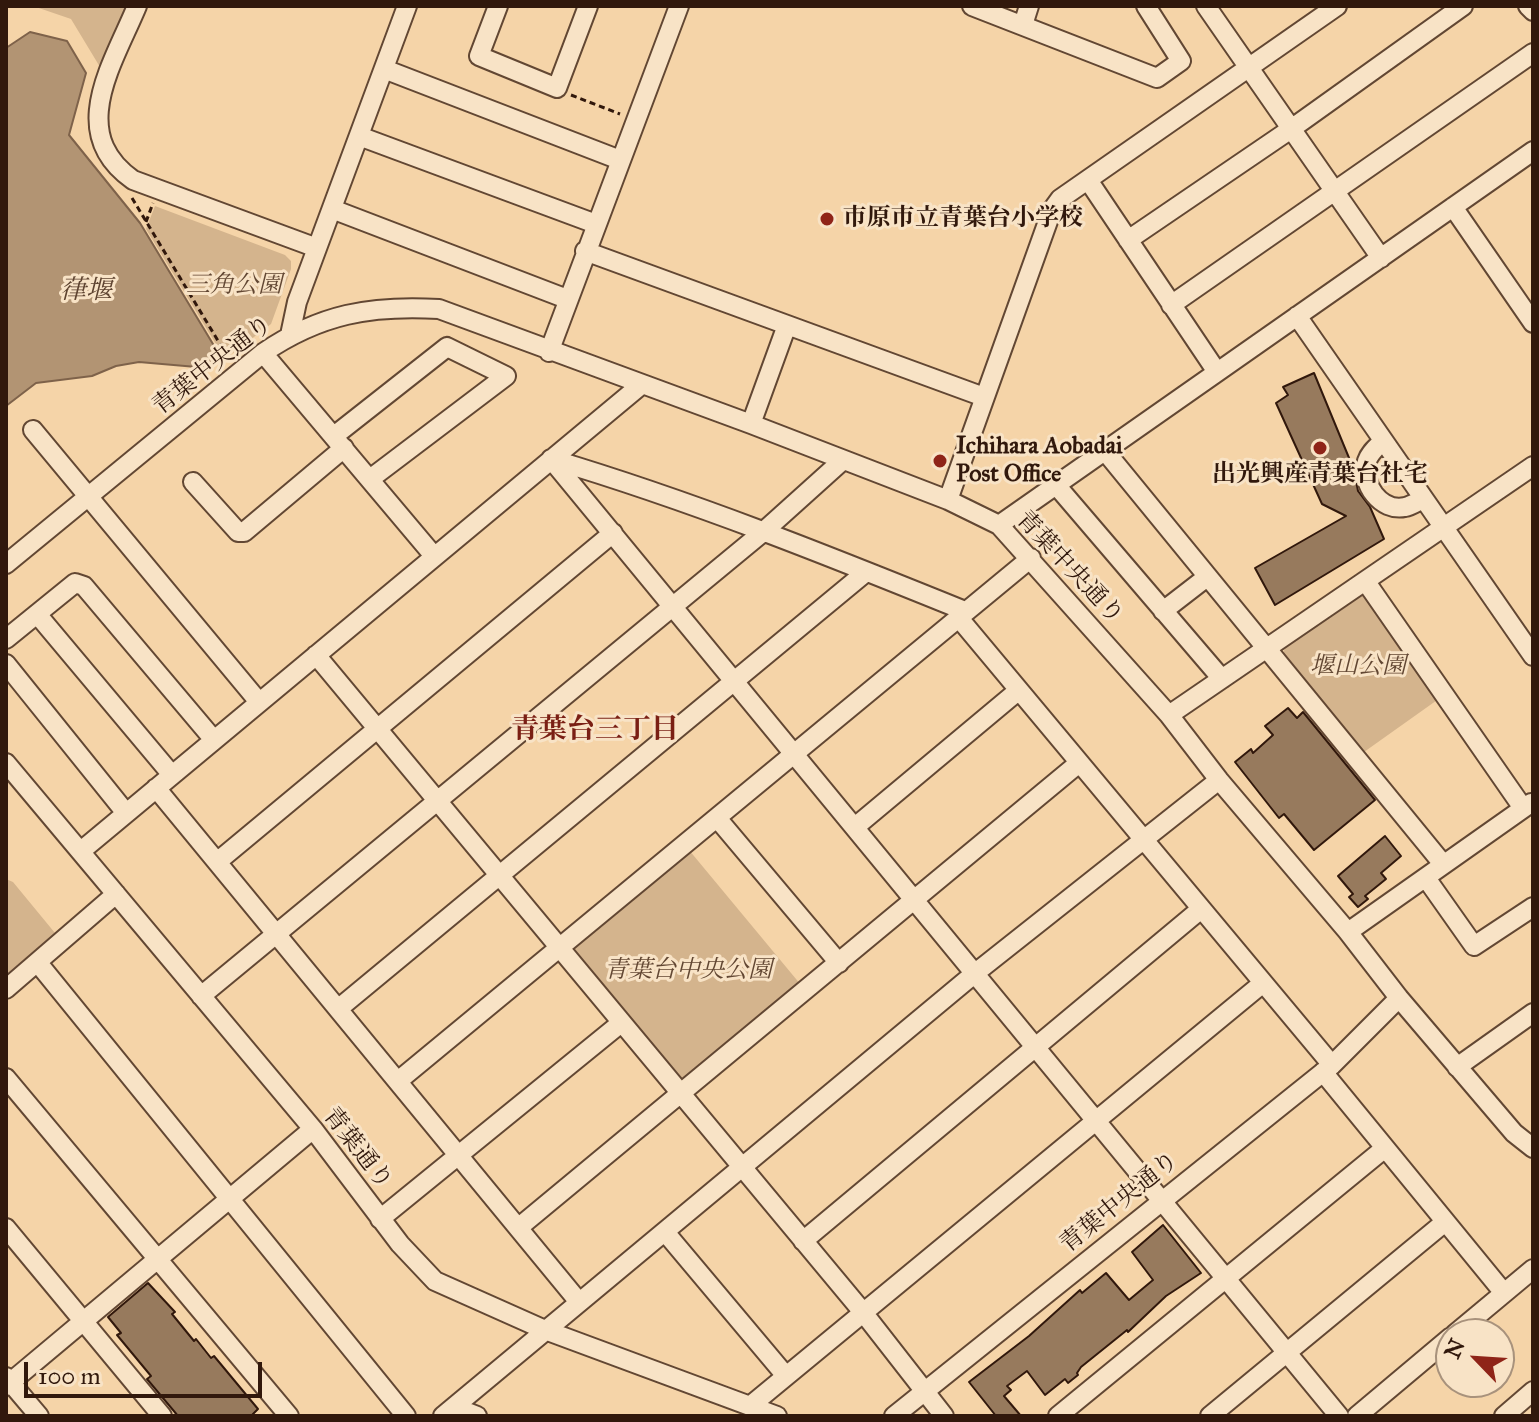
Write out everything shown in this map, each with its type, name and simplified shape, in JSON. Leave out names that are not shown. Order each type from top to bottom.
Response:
[{"type":"street","points":[[137,6],[99,99],[97,129],[107,155],[121,172],[133,180],[317,248]]},
{"type":"street","points":[[290,335],[297,302],[407,6]]},
{"type":"street","points":[[498,6],[479,56],[557,88],[588,6]]},
{"type":"street","points":[[549,352],[679,6]]},
{"type":"street","points":[[972,6],[1157,78],[1181,61],[1146,6]]},
{"type":"street","points":[[1023,25],[1029,6]]},
{"type":"street","points":[[1206,6],[1381,258]]},
{"type":"street","points":[[948,500],[1052,210],[1060,199],[1337,6]]},
{"type":"street","points":[[1128,240],[1463,6]]},
{"type":"street","points":[[1528,6],[1533,11]]},
{"type":"street","points":[[1171,305],[1533,53]]},
{"type":"street","points":[[384,69],[620,160]]},
{"type":"street","points":[[359,136],[596,224]]},
{"type":"street","points":[[999,525],[1533,151]]},
{"type":"street","points":[[1088,180],[1217,372]]},
{"type":"street","points":[[1453,207],[1533,323]]},
{"type":"street","points":[[332,209],[567,299]]},
{"type":"street","points":[[585,251],[984,397]]},
{"type":"street","name":"青葉中央通り","points":[[6,564],[237,372],[290,335],[329,318],[354,312],[412,308],[439,309],[751,424],[948,500],[999,525],[1169,715],[1399,998],[1327,1069],[894,1416]]},
{"type":"street","points":[[1297,316],[1533,656]]},
{"type":"street","points":[[751,424],[787,325]]},
{"type":"street","points":[[193,482],[238,532],[244,532],[339,442],[447,347],[506,376],[370,479]]},
{"type":"street","points":[[263,353],[434,556]]},
{"type":"street","points":[[81,851],[641,385]]},
{"type":"street","points":[[33,430],[259,702]]},
{"type":"street","points":[[1383,441],[1373,449],[1367,462],[1367,477],[1373,494],[1387,506],[1405,507],[1423,499]]},
{"type":"street","points":[[1105,451],[1443,864]]},
{"type":"street","points":[[551,459],[763,532],[866,572],[961,614],[1019,690],[1263,983],[1385,1148],[1504,1293]]},
{"type":"street","points":[[551,459],[1339,1416]]},
{"type":"street","points":[[201,996],[763,532],[843,460]]},
{"type":"street","points":[[1169,715],[1528,470],[1533,489]]},
{"type":"street","points":[[1056,485],[1222,679]]},
{"type":"street","points":[[217,862],[613,533]]},
{"type":"street","points":[[398,1081],[1031,558]]},
{"type":"street","points":[[338,1009],[866,572]]},
{"type":"street","points":[[1163,611],[1207,577]]},
{"type":"street","points":[[1348,932],[1528,805],[1366,582]]},
{"type":"street","points":[[6,639],[75,583],[84,586],[214,740]]},
{"type":"street","points":[[37,614],[172,775]]},
{"type":"street","points":[[316,655],[862,1311],[944,1416]]},
{"type":"street","points":[[6,664],[126,813]]},
{"type":"street","points":[[855,827],[1019,690]]},
{"type":"street","name":"青葉通り","points":[[6,763],[313,1129],[380,1219],[435,1281],[545,1330],[764,1412]]},
{"type":"street","points":[[518,1228],[1079,763]]},
{"type":"street","points":[[448,1412],[974,974],[1219,780]]},
{"type":"street","points":[[156,788],[579,1302]]},
{"type":"street","points":[[717,818],[839,963]]},
{"type":"street","points":[[1426,878],[1474,946],[1533,907]]},
{"type":"street","points":[[6,989],[116,894]]},
{"type":"street","points":[[803,1241],[1201,909]]},
{"type":"street","points":[[38,963],[406,1416]]},
{"type":"street","points":[[764,1412],[786,1376],[1263,983]]},
{"type":"street","points":[[1399,998],[1514,1133],[1533,1148]]},
{"type":"street","points":[[1457,1067],[1533,1013]]},
{"type":"street","points":[[380,1219],[621,1023]]},
{"type":"street","points":[[6,1078],[289,1416]]},
{"type":"street","points":[[39,1416],[8,1382],[313,1129]]},
{"type":"street","points":[[1058,1416],[1385,1148]]},
{"type":"street","points":[[1210,1416],[1445,1222]]},
{"type":"street","points":[[6,1228],[162,1416]]},
{"type":"street","points":[[665,1232],[786,1376]]},
{"type":"street","points":[[1474,1318],[1533,1269]]},
{"type":"street","points":[[1357,1416],[1435,1351]]},
{"type":"street","points":[[1504,1416],[1533,1391]]},
{"type":"street","points":[[448,1412],[477,1416]]},
{"type":"path","points":[[557,88],[636,119]]},
{"type":"path","points":[[133,180],[131,197],[134,206],[237,372]]},
{"type":"green space","points":[[33,6],[126,6],[100,67],[71,19]]},
{"type":"green space","name":"三角公園","points":[[155,206],[285,255],[291,261],[291,269],[271,324],[225,359],[146,229]]},
{"type":"green space","name":"堰山公園","points":[[1360,594],[1369,596],[1440,698],[1364,752],[1283,655],[1285,647]]},
{"type":"green space","name":"青葉台中央公園","points":[[689,850],[801,985],[687,1081],[677,1080],[572,953],[574,946]]},
{"type":"green space","points":[[6,879],[13,882],[55,933],[6,975]]},
{"type":"water","name":"葎堰","points":[[30,32],[67,41],[86,73],[69,135],[140,223],[219,354],[208,368],[139,362],[116,366],[92,376],[36,383],[6,406],[6,48]]},
{"type":"building","name":"出光興産青葉台社宅","points":[[1314,373],[1354,470],[1358,491],[1370,507],[1384,539],[1275,605],[1255,568],[1346,516],[1322,504],[1276,403],[1288,395],[1283,387]]},
{"type":"building","points":[[1288,708],[1297,718],[1303,712],[1375,800],[1314,850],[1284,814],[1279,818],[1235,762],[1251,749],[1253,753],[1273,735],[1265,726]]},
{"type":"building","points":[[1385,836],[1401,856],[1381,873],[1386,879],[1365,896],[1368,899],[1358,907],[1349,897],[1353,894],[1338,876]]},
{"type":"building","points":[[1163,1225],[1201,1273],[1166,1296],[1128,1332],[1081,1367],[1078,1375],[1068,1383],[1065,1379],[1045,1395],[1027,1371],[1007,1386],[1011,1390],[1004,1396],[1021,1416],[996,1416],[969,1382],[1029,1336],[1080,1290],[1082,1293],[1106,1273],[1129,1300],[1153,1280],[1132,1252]]},
{"type":"building","points":[[148,1283],[175,1312],[172,1314],[194,1341],[196,1339],[211,1358],[214,1356],[258,1409],[251,1416],[178,1416],[147,1379],[151,1376],[117,1335],[121,1333],[108,1317]]},
{"type":"place","name":"市原市立青葉台小学校","points":[[827,219]]},
{"type":"place","name":"出光興産青葉台社宅","points":[[1320,448]]},
{"type":"place","name":"Ichihara Aobadai Post Office","points":[[940,461]]},
{"type":"district","name":"青葉台三丁目","points":[[595,731]]}]
